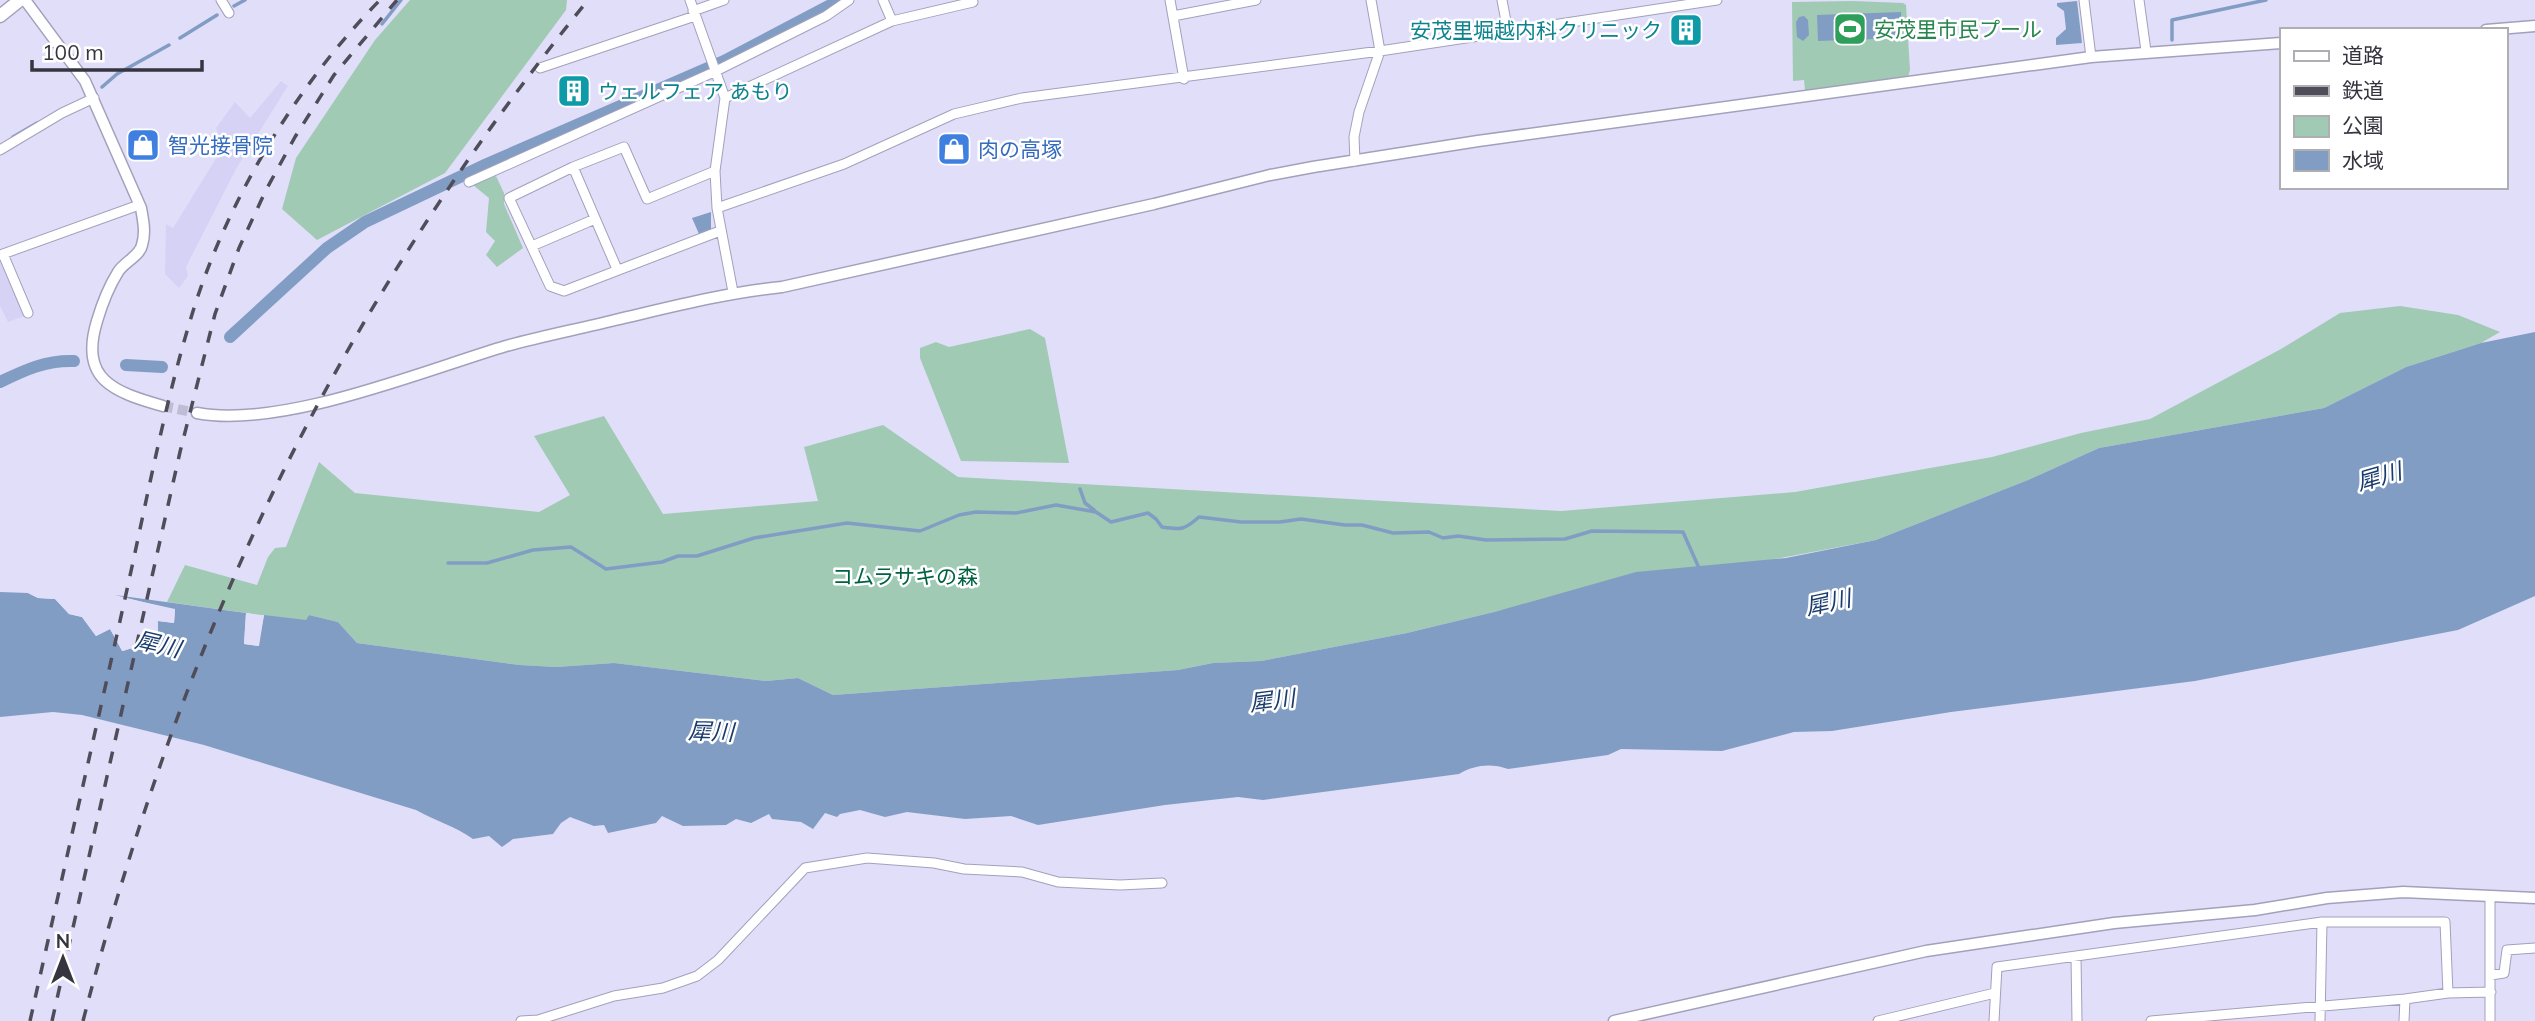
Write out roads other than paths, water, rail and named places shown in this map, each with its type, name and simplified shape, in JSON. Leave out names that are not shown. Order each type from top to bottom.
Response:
[{"type":"main road","points":[[0,16],[22,0]]},
{"type":"street","points":[[22,0],[78,71],[94,98],[139,205],[144,229],[142,248],[120,269],[105,296],[93,334],[91,356],[97,373],[119,391],[163,406]]},
{"type":"street","points":[[221,0],[229,13]]},
{"type":"street","points":[[690,0],[725,98],[715,171],[720,231],[733,292]]},
{"type":"street","points":[[540,68],[694,14],[724,0]]},
{"type":"street","points":[[469,182],[715,72],[826,16],[849,0]]},
{"type":"street","points":[[883,0],[892,21]]},
{"type":"street","points":[[1170,0],[1184,79]]},
{"type":"street","points":[[1173,16],[1255,0]]},
{"type":"street","points":[[1354,161],[1354,137],[1359,112],[1380,51],[1371,0]]},
{"type":"street","points":[[1502,0],[1508,32]]},
{"type":"street","points":[[717,208],[844,164],[954,114],[1022,98],[1184,79],[1508,32],[1681,3],[1717,0]]},
{"type":"street","points":[[2084,0],[2091,57]]},
{"type":"street","points":[[2139,0],[2146,51]]},
{"type":"street","points":[[725,98],[892,21],[973,2]]},
{"type":"street","points":[[2507,28],[2535,26]]},
{"type":"street","points":[[197,413],[230,416],[293,408],[368,389],[509,345],[733,292],[782,287],[1154,204],[1270,175],[1478,141],[2091,57],[2280,43]]},
{"type":"street","points":[[0,150],[62,113],[94,98]]},
{"type":"street","points":[[715,171],[647,200],[624,146],[509,198],[551,286],[564,291],[720,231]]},
{"type":"street","points":[[573,167],[617,269]]},
{"type":"street","points":[[29,313],[2,254],[139,205]]},
{"type":"street","points":[[532,246],[596,219]]},
{"type":"street","points":[[521,1021],[538,1020],[614,996],[663,988],[697,976],[718,960],[805,869],[867,858],[934,863],[964,869],[1022,872],[1058,882],[1120,885],[1162,883]]},
{"type":"street","points":[[1614,1021],[1926,951],[2101,924],[2255,910],[2327,898],[2403,892],[2535,898]]},
{"type":"street","points":[[2490,897],[2490,1021]]},
{"type":"street","points":[[2320,1021],[2322,922]]},
{"type":"street","points":[[1994,1021],[1997,968],[2322,922],[2445,922],[2448,993]]},
{"type":"street","points":[[2491,975],[2504,973],[2507,950],[2535,948]]},
{"type":"street","points":[[2076,957],[2077,1021]]},
{"type":"street","points":[[2151,1021],[2239,1017],[2320,1005],[2448,993],[2491,992]]},
{"type":"street","points":[[1878,1021],[1914,1017],[1995,993]]},
{"type":"street","points":[[2404,1021],[2405,999]]},
{"type":"water","points":[[2077,1],[2082,43],[2056,45],[2056,38],[2066,29],[2064,11],[2057,3]]},
{"type":"water","points":[[1901,12],[1902,38],[1818,41],[1817,15]]},
{"type":"water","points":[[1804,16],[1808,20],[1809,35],[1803,41],[1797,37],[1796,22],[1799,17]]},
{"type":"water","points":[[711,212],[711,230],[699,234],[692,218]]},
{"type":"water","name":"犀川","points":[[2535,332],[2535,596],[2458,630],[2195,681],[1951,712],[1832,731],[1794,732],[1722,751],[1621,749],[1608,755],[1508,769],[1483,766],[1459,774],[1263,800],[1238,797],[1165,805],[1038,825],[1011,816],[965,819],[907,812],[885,817],[860,810],[837,817],[825,813],[813,829],[801,822],[772,819],[769,814],[751,823],[736,819],[726,825],[683,826],[662,816],[656,823],[608,833],[604,825],[594,826],[570,817],[561,823],[553,834],[513,839],[502,847],[489,836],[473,839],[416,810],[204,745],[82,715],[53,712],[0,717],[0,592],[28,593],[38,598],[55,599],[69,614],[82,617],[96,636],[110,629],[123,651],[158,640],[158,621],[174,623],[175,610],[115,595],[246,613],[244,644],[258,646],[264,615],[306,620],[309,615],[338,622],[357,643],[520,665],[556,667],[614,663],[766,681],[798,678],[833,695],[1178,670],[1213,663],[1261,661],[1407,633],[1498,611],[1636,572],[1786,558],[1876,540],[2028,480],[2099,448],[2324,408],[2406,367],[2481,343]]},
{"type":"waterway","points":[[234,6],[245,0]]},
{"type":"waterway","points":[[382,24],[401,0]]},
{"type":"waterway","points":[[230,337],[327,248],[365,222],[487,164],[724,61],[840,0]]},
{"type":"waterway","points":[[2172,40],[2172,20],[2266,0]]},
{"type":"waterway","points":[[180,38],[217,15]]},
{"type":"waterway","points":[[102,87],[117,74],[169,45]]},
{"type":"waterway","points":[[13,137],[37,123]]},
{"type":"waterway","points":[[0,382],[45,364],[74,361]]},
{"type":"waterway","points":[[126,365],[162,367]]},
{"type":"waterway","points":[[1080,489],[1085,503],[1094,510]]},
{"type":"waterway","points":[[448,563],[487,563],[533,550],[571,547],[606,569],[662,562],[678,556],[697,556],[754,538],[847,523],[920,531],[959,515],[976,512],[1016,513],[1056,505],[1096,512],[1111,522],[1148,513],[1162,527],[1174,529],[1186,527],[1199,517],[1241,522],[1301,519],[1362,525],[1393,533],[1429,532],[1443,538],[1458,536],[1486,540],[1565,539],[1592,531],[1683,532],[1699,568]]},
{"type":"tunnel","points":[[163,406],[197,413]]},
{"type":"railway","points":[[30,1021],[164,418],[194,308],[226,225],[269,144],[321,68],[380,0]]},
{"type":"railway","points":[[52,1021],[180,452],[215,314],[239,248],[295,137],[334,75],[397,0]]},
{"type":"railway","points":[[83,1021],[130,856],[186,694],[218,614],[290,458],[358,332],[450,186],[517,91],[588,0]]},
{"type":"place","name":"安茂里市民プール","points":[[1850,29]]},
{"type":"place","name":"安茂里堀越内科クリニック","points":[[1686,30]]},
{"type":"place","name":"ウェルフェア あもり","points":[[574,91]]},
{"type":"place","name":"智光接骨院","points":[[143,145]]},
{"type":"place","name":"肉の高塚","points":[[954,149]]},
{"type":"park label","name":"コムラサキの森","points":[[905,576]]}]
